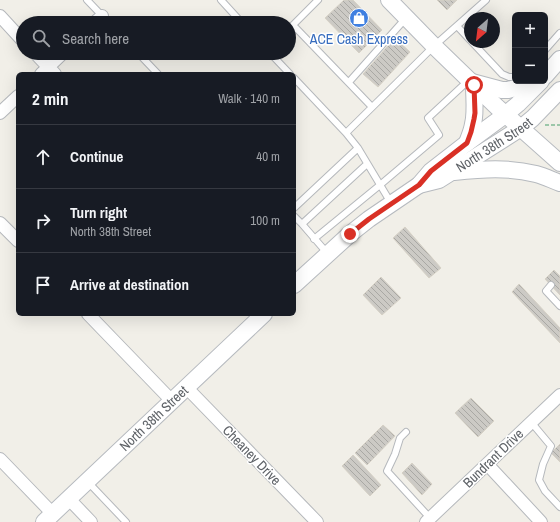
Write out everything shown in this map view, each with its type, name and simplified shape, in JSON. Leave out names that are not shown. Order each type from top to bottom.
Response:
[{"type":"street","points":[[389,0],[505,115],[560,163]]},
{"type":"street","points":[[0,16],[16,33]]},
{"type":"street","points":[[40,60],[48,72],[57,60]]},
{"type":"street","points":[[548,73],[560,60]]},
{"type":"street","points":[[471,82],[502,90],[529,84]]},
{"type":"street","points":[[467,143],[475,113],[471,82]]},
{"type":"street","name":"North 38th Street","points":[[296,284],[369,219],[419,185],[431,171],[505,115],[537,84]]},
{"type":"street","name":"North 38th Street","points":[[419,185],[439,180],[521,128],[533,118],[560,90]]},
{"type":"street","points":[[0,113],[16,98]]},
{"type":"street","points":[[453,172],[484,169],[511,170],[537,175],[560,183]]},
{"type":"street","points":[[0,223],[16,239]]},
{"type":"street","points":[[90,316],[172,401]]},
{"type":"street","name":"North 38th Street","points":[[48,518],[262,316]]},
{"type":"street","name":"Cheaney Drive","points":[[186,387],[317,522]]},
{"type":"street","name":"Bundrant Drive","points":[[428,520],[560,395]]},
{"type":"street","points":[[0,459],[48,518]]},
{"type":"street","points":[[487,464],[541,522]]},
{"type":"street","points":[[69,499],[91,522]]},
{"type":"lane","points":[[87,0],[98,16]]},
{"type":"lane","points":[[221,0],[236,16]]},
{"type":"lane","points":[[296,22],[318,0]]},
{"type":"lane","points":[[346,133],[434,46],[486,0]]},
{"type":"lane","points":[[349,82],[406,18]]},
{"type":"lane","points":[[457,26],[464,34]]},
{"type":"lane","points":[[296,32],[349,82],[372,107]]},
{"type":"lane","points":[[547,48],[560,33]]},
{"type":"lane","points":[[478,48],[502,74],[512,77]]},
{"type":"lane","points":[[145,60],[156,72]]},
{"type":"lane","points":[[277,60],[288,72]]},
{"type":"lane","points":[[296,80],[346,133],[358,148],[391,204]]},
{"type":"lane","points":[[314,239],[439,135],[428,118],[471,82]]},
{"type":"lane","points":[[296,206],[358,148]]},
{"type":"lane","points":[[302,224],[367,164]]},
{"type":"lane","points":[[296,218],[328,254]]},
{"type":"lane","points":[[551,285],[546,291],[560,306]]},
{"type":"lane","points":[[531,422],[550,446],[539,480],[545,491],[560,507]]},
{"type":"lane","points":[[406,432],[400,438],[395,454],[387,471],[428,520]]},
{"type":"lane","points":[[87,481],[126,522]]},
{"type":"path","points":[[542,125],[560,125]]},
{"type":"building","points":[[344,0],[353,0],[382,30],[359,53],[325,18]]},
{"type":"building","points":[[437,0],[457,0],[447,10]]},
{"type":"building","points":[[395,38],[410,52],[378,87],[363,74]]},
{"type":"building","points":[[405,227],[441,268],[429,278],[393,238]]},
{"type":"building","points":[[554,270],[560,276],[560,295],[545,279]]},
{"type":"building","points":[[381,277],[401,298],[382,315],[363,295]]},
{"type":"building","points":[[519,284],[560,328],[560,343],[512,292]]},
{"type":"building","points":[[471,398],[494,421],[478,437],[455,413]]},
{"type":"building","points":[[383,425],[395,436],[367,465],[355,453]]},
{"type":"building","points":[[560,444],[560,462],[551,453]]},
{"type":"building","points":[[353,455],[381,485],[370,496],[342,466]]},
{"type":"building","points":[[412,463],[432,484],[422,495],[402,473]]},
{"type":"place","name":"ACE Cash Express","points":[[359,18]]},
{"type":"route","points":[[350,234],[369,219],[419,185],[431,171],[467,143],[475,113],[474,85]]}]
